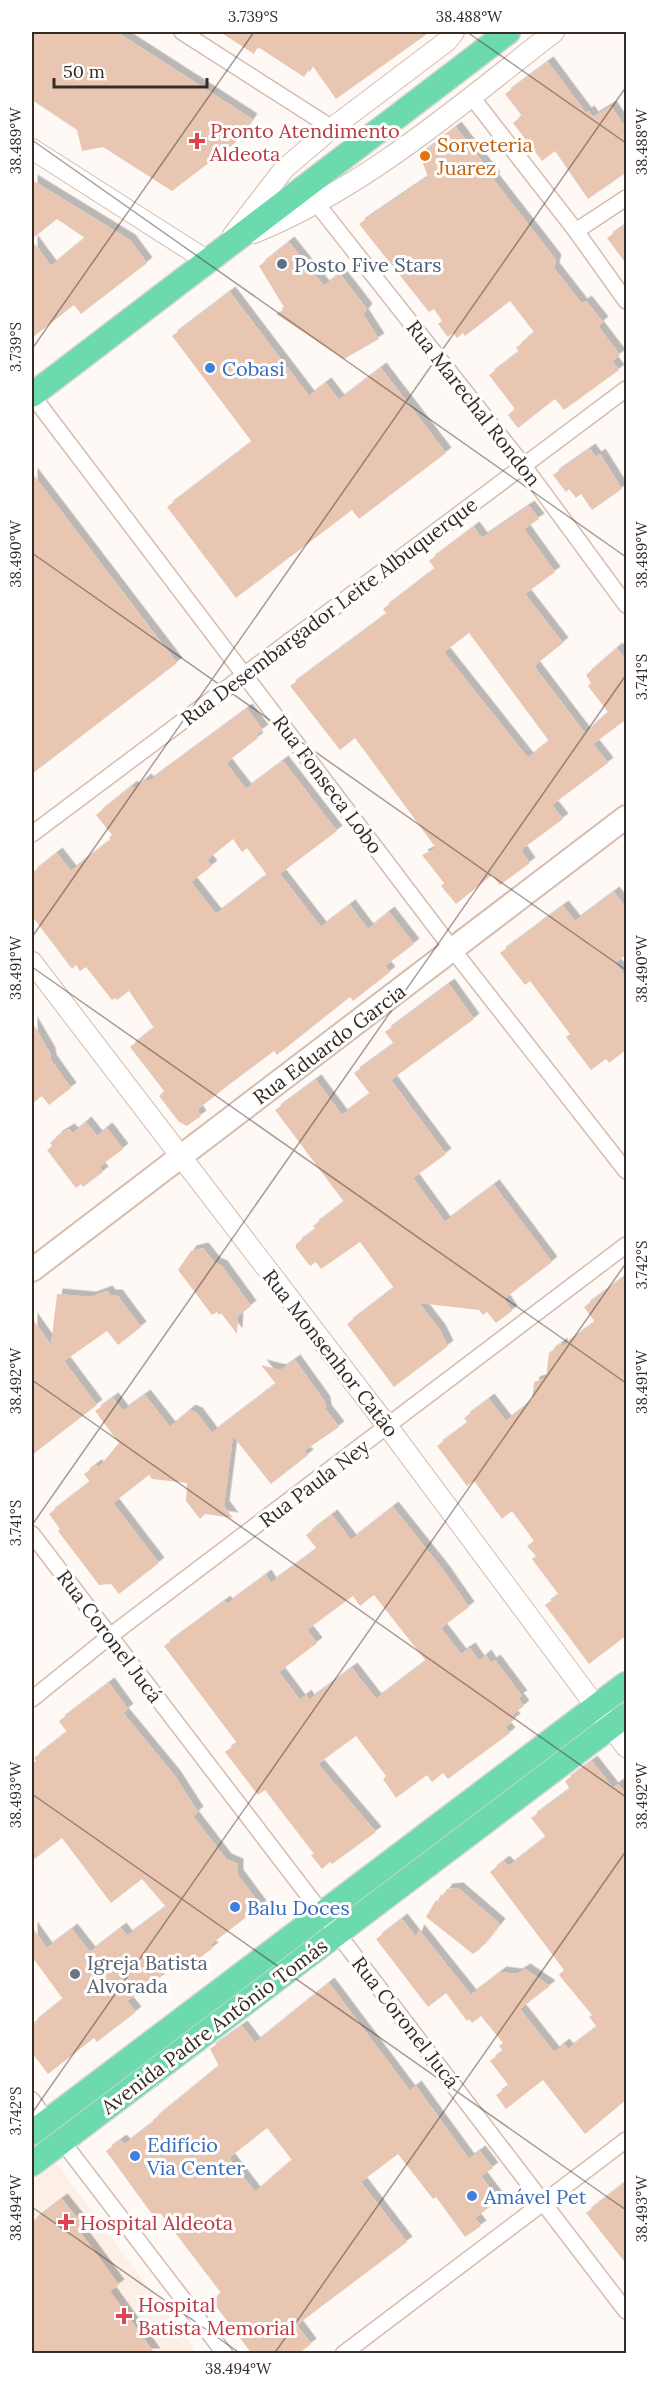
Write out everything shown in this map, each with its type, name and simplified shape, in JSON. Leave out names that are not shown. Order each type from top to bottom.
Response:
[{"type":"main road","points":[[32,395],[215,253],[508,32]]},
{"type":"main road","name":"Rua Eduardo Garcia","points":[[32,1270],[627,817]]},
{"type":"main road","name":"Avenida Padre Antônio Tomás","points":[[39,2127],[627,1684]]},
{"type":"main road","name":"Avenida Padre Antônio Tomás","points":[[32,2164],[619,1721]]},
{"type":"street","points":[[182,32],[332,128]]},
{"type":"street","points":[[215,253],[284,169],[332,128],[447,41],[454,32]]},
{"type":"street","points":[[215,253],[317,204],[386,159],[554,32]]},
{"type":"street","points":[[471,96],[576,231],[627,301]]},
{"type":"street","points":[[32,149],[215,253]]},
{"type":"street","points":[[576,231],[627,198]]},
{"type":"street","name":"Rua Marechal Rondon","points":[[317,204],[523,465],[627,605]]},
{"type":"street","name":"Rua Desembargador Leite Albuquerque","points":[[32,834],[627,389]]},
{"type":"street","name":"Rua Fonseca Lobo","points":[[32,395],[246,674],[453,950],[627,1171]]},
{"type":"street","name":"Rua Monsenhor Catão","points":[[32,962],[388,1427],[597,1707],[619,1721],[627,1747]]},
{"type":"street","name":"Rua Paula Ney","points":[[32,1699],[110,1636],[627,1245]]},
{"type":"street","name":"Rua Coronel Jucá","points":[[32,1534],[627,2311]]},
{"type":"street","points":[[32,2100],[39,2127]]},
{"type":"street","points":[[343,2354],[627,2140]]},
{"type":"street","points":[[62,2141],[225,2354]]},
{"type":"shaded area","name":"Hospital Aldeota","points":[[56,2163],[197,2353],[32,2354],[32,2182]]},
{"type":"building","points":[[32,32],[117,32],[252,119],[235,143],[172,191],[103,147],[82,151],[77,130],[32,100]]},
{"type":"building","points":[[220,32],[430,32],[336,99],[312,65],[304,77],[258,47],[254,54]]},
{"type":"building","points":[[548,62],[586,113],[589,111],[593,117],[611,106],[627,130],[627,172],[588,199],[555,151],[542,161],[513,123],[522,116],[505,94]]},
{"type":"building","points":[[456,127],[556,260],[554,268],[582,304],[586,301],[603,322],[598,326],[620,355],[612,361],[619,370],[564,410],[555,399],[518,428],[508,415],[515,409],[489,375],[519,352],[516,348],[534,332],[510,301],[465,336],[463,333],[457,338],[453,333],[448,337],[438,324],[442,321],[434,309],[429,312],[359,224],[428,177],[420,155]]},
{"type":"building","points":[[32,180],[130,240],[147,263],[81,314],[74,305],[32,338],[32,240],[51,266],[85,238],[57,219],[32,239]]},
{"type":"building","points":[[627,224],[627,265],[607,238]]},
{"type":"building","points":[[289,242],[324,286],[340,274],[367,309],[363,314],[379,339],[344,359],[276,314],[285,309],[259,266]]},
{"type":"building","points":[[230,292],[309,396],[326,383],[339,400],[381,368],[446,453],[359,519],[352,510],[236,598],[167,507],[252,442],[172,336]]},
{"type":"building","points":[[590,449],[596,457],[600,454],[622,489],[592,510],[581,494],[576,498],[569,489],[566,492],[553,475]]},
{"type":"building","points":[[32,473],[177,663],[32,774]]},
{"type":"building","points":[[529,506],[539,519],[524,529],[555,572],[525,594],[563,643],[534,666],[585,733],[608,712],[588,686],[591,683],[586,675],[617,648],[627,661],[627,719],[593,744],[608,763],[552,805],[563,819],[521,850],[530,863],[500,885],[492,875],[456,904],[441,886],[444,883],[422,855],[436,848],[355,738],[340,750],[290,686],[387,614],[383,609],[435,569],[429,561],[474,527],[482,538]],"holes":[[[469,633],[549,741],[528,758],[444,652]]]},
{"type":"building","points":[[247,709],[263,730],[256,735],[258,738],[226,763],[246,789],[283,761],[337,831],[280,874],[321,927],[350,905],[368,929],[389,912],[414,944],[385,966],[390,972],[353,1001],[350,997],[277,1055],[274,1051],[226,1087],[197,1110],[201,1116],[187,1126],[179,1122],[159,1096],[164,1091],[130,1047],[154,1028],[129,991],[117,1000],[115,998],[112,1000],[86,967],[80,971],[76,965],[72,969],[32,916],[32,873],[57,853],[71,871],[111,840],[109,837],[112,835],[96,815],[132,786],[134,789],[146,779],[148,782]],"holes":[[[233,839],[242,852],[247,848],[267,875],[216,914],[191,882],[212,866],[207,860]]]},
{"type":"building","points":[[614,892],[627,909],[627,954],[615,963],[627,978],[627,1049],[609,1063],[606,1059],[591,1070],[566,1037],[570,1034],[530,981],[525,985],[500,953],[563,906],[575,921]]},
{"type":"building","points":[[449,984],[474,1019],[391,1080],[446,1154],[413,1178],[445,1222],[494,1185],[552,1262],[504,1299],[512,1311],[496,1323],[487,1312],[483,1315],[479,1310],[419,1303],[440,1330],[448,1346],[394,1387],[347,1324],[394,1288],[360,1242],[321,1269],[316,1262],[310,1266],[296,1248],[296,1244],[316,1229],[313,1226],[344,1202],[275,1110],[316,1080],[342,1115],[370,1094],[354,1073],[394,1044],[385,1032]]},
{"type":"building","points":[[32,1022],[50,1053],[51,1060],[71,1088],[49,1105],[42,1096],[32,1104]]},
{"type":"building","points":[[86,1122],[97,1136],[107,1128],[123,1149],[99,1167],[103,1172],[83,1187],[81,1184],[76,1188],[47,1150],[52,1146],[50,1143],[59,1135],[69,1129],[73,1133]]},
{"type":"building","points":[[203,1248],[215,1263],[222,1266],[251,1306],[238,1316],[237,1334],[221,1313],[219,1315],[217,1312],[212,1315],[178,1270],[191,1251]]},
{"type":"building","points":[[627,1275],[627,1635],[589,1664],[545,1605],[559,1595],[532,1559],[536,1556],[527,1546],[534,1541],[512,1511],[502,1519],[474,1481],[467,1486],[437,1446],[468,1423],[464,1418],[489,1399],[506,1421],[532,1401],[534,1382],[546,1378],[549,1353],[562,1343],[562,1347],[595,1322],[584,1307]]},
{"type":"building","points":[[107,1291],[110,1295],[117,1295],[141,1327],[118,1345],[107,1331],[64,1361],[97,1405],[32,1455],[32,1318],[51,1345],[57,1294],[91,1297]]},
{"type":"building","points":[[295,1360],[325,1402],[326,1410],[339,1427],[304,1451],[308,1455],[271,1484],[233,1436],[224,1506],[233,1518],[205,1514],[200,1519],[186,1501],[187,1483],[152,1479],[149,1475],[113,1503],[159,1563],[119,1594],[111,1584],[99,1585],[58,1531],[60,1529],[49,1514],[90,1482],[84,1474],[96,1465],[99,1467],[119,1443],[95,1411],[113,1398],[123,1411],[145,1395],[170,1427],[190,1410],[197,1413],[212,1433],[276,1384],[261,1365],[281,1370]]},
{"type":"building","points":[[393,1507],[444,1571],[469,1607],[441,1628],[461,1654],[470,1648],[479,1661],[486,1655],[491,1663],[495,1660],[522,1696],[518,1698],[524,1706],[512,1715],[515,1719],[505,1727],[510,1733],[448,1779],[443,1773],[432,1782],[427,1775],[396,1798],[383,1779],[386,1776],[356,1736],[318,1764],[376,1832],[322,1869],[311,1855],[314,1854],[265,1790],[258,1795],[225,1752],[237,1743],[164,1646],[225,1601],[227,1604],[266,1575],[271,1583],[317,1549],[306,1535],[332,1515],[351,1540]],"holes":[[[374,1595],[426,1661],[376,1699],[352,1668],[309,1700],[306,1695],[300,1700],[279,1672],[317,1643],[307,1630],[353,1596],[360,1606]]]},
{"type":"building","points":[[109,1683],[128,1709],[123,1713],[175,1776],[198,1812],[193,1816],[226,1859],[238,1864],[238,1875],[261,1906],[210,1945],[213,1948],[190,1965],[187,1961],[178,1968],[176,1966],[127,2001],[136,2012],[97,2042],[94,2038],[48,2074],[32,2053],[32,2024],[63,1999],[32,1957],[32,1927],[47,1948],[72,1929],[90,1952],[121,1928],[127,1936],[166,1907],[142,1879],[111,1903],[62,1838],[32,1861],[32,1764],[36,1761],[34,1758],[67,1732],[59,1721]]},
{"type":"building","points":[[592,1761],[613,1788],[618,1784],[627,1795],[627,2099],[585,2134],[543,2080],[506,2109],[496,2095],[509,2086],[490,2061],[503,2051],[499,2046],[503,2043],[481,2016],[472,2023],[469,2019],[467,2021],[446,1993],[428,2007],[376,1939],[402,1919],[416,1937],[419,1930],[471,1995],[501,1972],[517,1974],[525,1969],[550,1986],[520,2009],[554,2052],[564,2044],[568,2049],[597,2027],[589,2017],[592,2015],[559,1975],[564,1970],[490,1872],[504,1861],[509,1866],[546,1837],[531,1818],[570,1789],[565,1781]]},
{"type":"building","points":[[458,1888],[500,1924],[480,1949],[473,1954],[426,1917],[436,1900],[438,1902],[447,1889]]},
{"type":"building","points":[[329,1983],[410,2091],[416,2086],[469,2159],[480,2151],[493,2168],[481,2176],[499,2200],[475,2218],[481,2226],[465,2237],[436,2197],[433,2199],[398,2154],[361,2182],[407,2242],[297,2325],[311,2344],[298,2354],[252,2354],[212,2301],[221,2293],[160,2213],[154,2217],[106,2151],[121,2140],[125,2144],[219,2066],[210,2049],[242,2026],[255,2043]],"holes":[[[267,2128],[292,2160],[255,2192],[229,2158]]]},
{"type":"building","points":[[627,2181],[627,2265],[586,2213]]},
{"type":"building","name":"Hospital Aldeota","points":[[62,2199],[83,2225],[78,2229],[119,2285],[110,2291],[155,2354],[32,2354],[32,2222]]},
{"type":"place","name":"Pronto Atendimento Aldeota","points":[[197,141]]},
{"type":"place","name":"Sorveteria Juarez","points":[[425,156]]},
{"type":"place","name":"Posto Five Stars","points":[[282,264]]},
{"type":"place","name":"Cobasi","points":[[210,368]]},
{"type":"place","name":"Balu Doces","points":[[235,1907]]},
{"type":"place","name":"Igreja Batista Alvorada","points":[[75,1974]]},
{"type":"place","name":"Edifício Via Center","points":[[135,2156]]},
{"type":"place","name":"Amável Pet","points":[[472,2196]]},
{"type":"place","name":"Hospital Aldeota","points":[[66,2222]]},
{"type":"place","name":"Hospital Batista Memorial","points":[[124,2316]]}]
